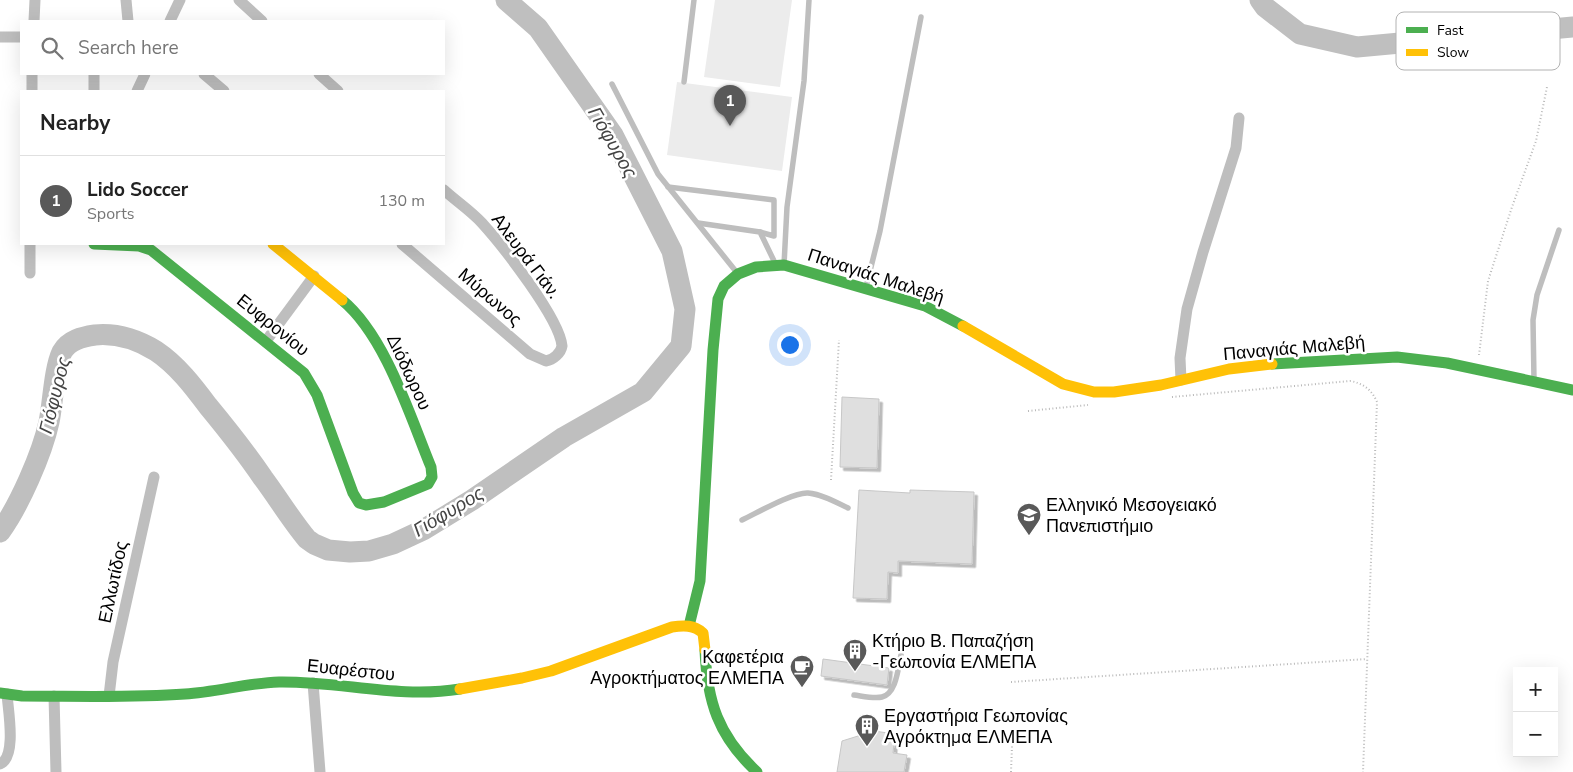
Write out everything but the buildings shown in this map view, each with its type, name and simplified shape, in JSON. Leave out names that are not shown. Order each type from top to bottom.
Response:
[{"type":"street","points":[[34,20],[35,0]]},
{"type":"street","points":[[126,0],[128,20]]},
{"type":"street","points":[[170,20],[180,0]]},
{"type":"street","points":[[239,0],[261,20]]},
{"type":"street","points":[[0,36],[20,37]]},
{"type":"street","points":[[32,75],[32,90]]},
{"type":"street","points":[[94,75],[94,90]]},
{"type":"street","points":[[137,90],[145,75]]},
{"type":"street","points":[[205,75],[223,90]]},
{"type":"street","points":[[320,75],[337,90]]},
{"type":"street","points":[[1181,380],[1180,358],[1188,309],[1203,252],[1236,148],[1239,118]]},
{"type":"street","name":"Αλευρά Γιάν.","points":[[445,191],[481,223],[526,279],[558,329],[562,346],[559,352]]},
{"type":"street","points":[[30,245],[30,273]]},
{"type":"street","name":"Ευφρονίου","points":[[116,245],[138,246],[151,250],[266,341],[308,377],[317,395],[353,493],[357,501],[362,505]]},
{"type":"street","name":"Διόδωρου","points":[[274,245],[314,276],[361,317],[389,365],[433,471],[431,480],[423,486],[382,503],[362,505]]},
{"type":"street","name":"Μύρωνος","points":[[403,245],[530,354],[546,361],[559,352]]},
{"type":"street","name":"Παναγιάς Μαλεβή","points":[[738,274],[756,268],[780,265],[924,306],[1063,384],[1094,392],[1114,392],[1161,385],[1229,369],[1286,362],[1397,357],[1447,364],[1573,390]]},
{"type":"street","points":[[738,274],[724,286],[718,299],[713,350],[700,581],[689,626],[694,626],[703,633],[708,684],[722,727],[735,749],[757,772]]},
{"type":"street","points":[[266,341],[314,276]]},
{"type":"street","name":"Ελλωτίδος","points":[[109,696],[113,662],[154,476]]},
{"type":"street","name":"Ευαρέστου","points":[[4,694],[109,696],[199,693],[262,683],[314,683],[408,694],[434,692],[544,673],[663,630],[678,626],[689,626]]},
{"type":"street","points":[[314,683],[320,772]]},
{"type":"street","points":[[0,764],[7,758],[10,748],[4,694]]},
{"type":"street","points":[[54,696],[56,772]]},
{"type":"lane","points":[[684,82],[694,0]]},
{"type":"lane","points":[[780,265],[804,81],[809,0]]},
{"type":"lane","points":[[866,289],[880,232],[921,17]]},
{"type":"lane","points":[[612,84],[658,174],[738,274]]},
{"type":"lane","points":[[668,187],[774,200],[774,236],[760,232],[698,223]]},
{"type":"lane","points":[[1534,382],[1533,320],[1537,295],[1559,230]]},
{"type":"lane","points":[[760,232],[780,265]]},
{"type":"lane","points":[[742,520],[794,495],[804,493],[814,494],[848,508]]},
{"type":"lane","points":[[854,695],[881,697],[888,694],[893,688],[900,655]]},
{"type":"path","points":[[1477,370],[1488,281],[1535,142],[1547,87]]},
{"type":"path","points":[[831,480],[839,340]]},
{"type":"path","points":[[1164,398],[1350,380],[1373,393],[1377,402],[1363,772]]},
{"type":"path","points":[[1028,411],[1096,404]]},
{"type":"path","points":[[1011,682],[1367,659]]},
{"type":"path","points":[[1011,772],[1012,746]]},
{"type":"shaded area","points":[[715,0],[792,0],[780,87],[704,77]]},
{"type":"shaded area","points":[[677,82],[792,97],[782,171],[667,155]]},
{"type":"waterway","name":"Γιόφυρος","points":[[0,532],[22,494],[46,435],[55,377],[62,352],[72,342],[85,337],[111,335],[127,338],[156,351],[178,369],[236,441],[307,539],[328,550],[369,551],[393,544],[423,530],[472,500],[564,437],[643,392],[681,346],[685,309],[672,251],[613,135],[538,28],[506,0]]},
{"type":"waterway","name":"Γιόφυρος","points":[[1260,0],[1265,7],[1300,34],[1357,47],[1396,43]]},
{"type":"waterway","name":"Γιόφυρος","points":[[1560,28],[1573,27]]},
{"type":"traffic: fast","points":[[116,245],[139,246],[151,250],[304,373],[317,395],[353,493],[359,503],[366,505],[384,502],[428,484],[432,477],[431,467],[405,401],[384,355],[357,315],[342,300]]},
{"type":"traffic: fast","points":[[689,626],[700,581],[713,350],[718,299],[724,286],[738,274],[756,267],[784,265],[925,306],[963,326]]},
{"type":"traffic: fast","points":[[1272,364],[1397,357],[1447,363],[1573,390]]},
{"type":"traffic: fast","points":[[705,650],[708,686],[717,717],[733,745],[757,772]]},
{"type":"traffic: fast","points":[[0,693],[22,696],[165,695],[197,693],[279,682],[302,682],[414,692],[460,689]]},
{"type":"traffic: slow","points":[[274,245],[342,300]]},
{"type":"traffic: slow","points":[[963,326],[1063,384],[1094,392],[1114,392],[1161,385],[1229,369],[1272,364]]},
{"type":"traffic: slow","points":[[460,689],[551,671],[672,627],[689,626],[700,630],[703,633],[705,650]]},
{"type":"place","name":"Lido Soccer","points":[[730,126]]},
{"type":"place","name":"Ελληνικό Μεσογειακό Πανεπιστήμιο","points":[[1029,536]]},
{"type":"place","name":"Κτήριο Β. Παπαζήση -Γεωπονία ΕΛΜΕΠΑ","points":[[855,672]]},
{"type":"place","name":"Καφετέρια Αγροκτήματος ΕΛΜΕΠΑ","points":[[802,688]]},
{"type":"place","name":"Εργαστήρια Γεωπονίας Αγρόκτημα ΕΛΜΕΠΑ","points":[[867,747]]}]
